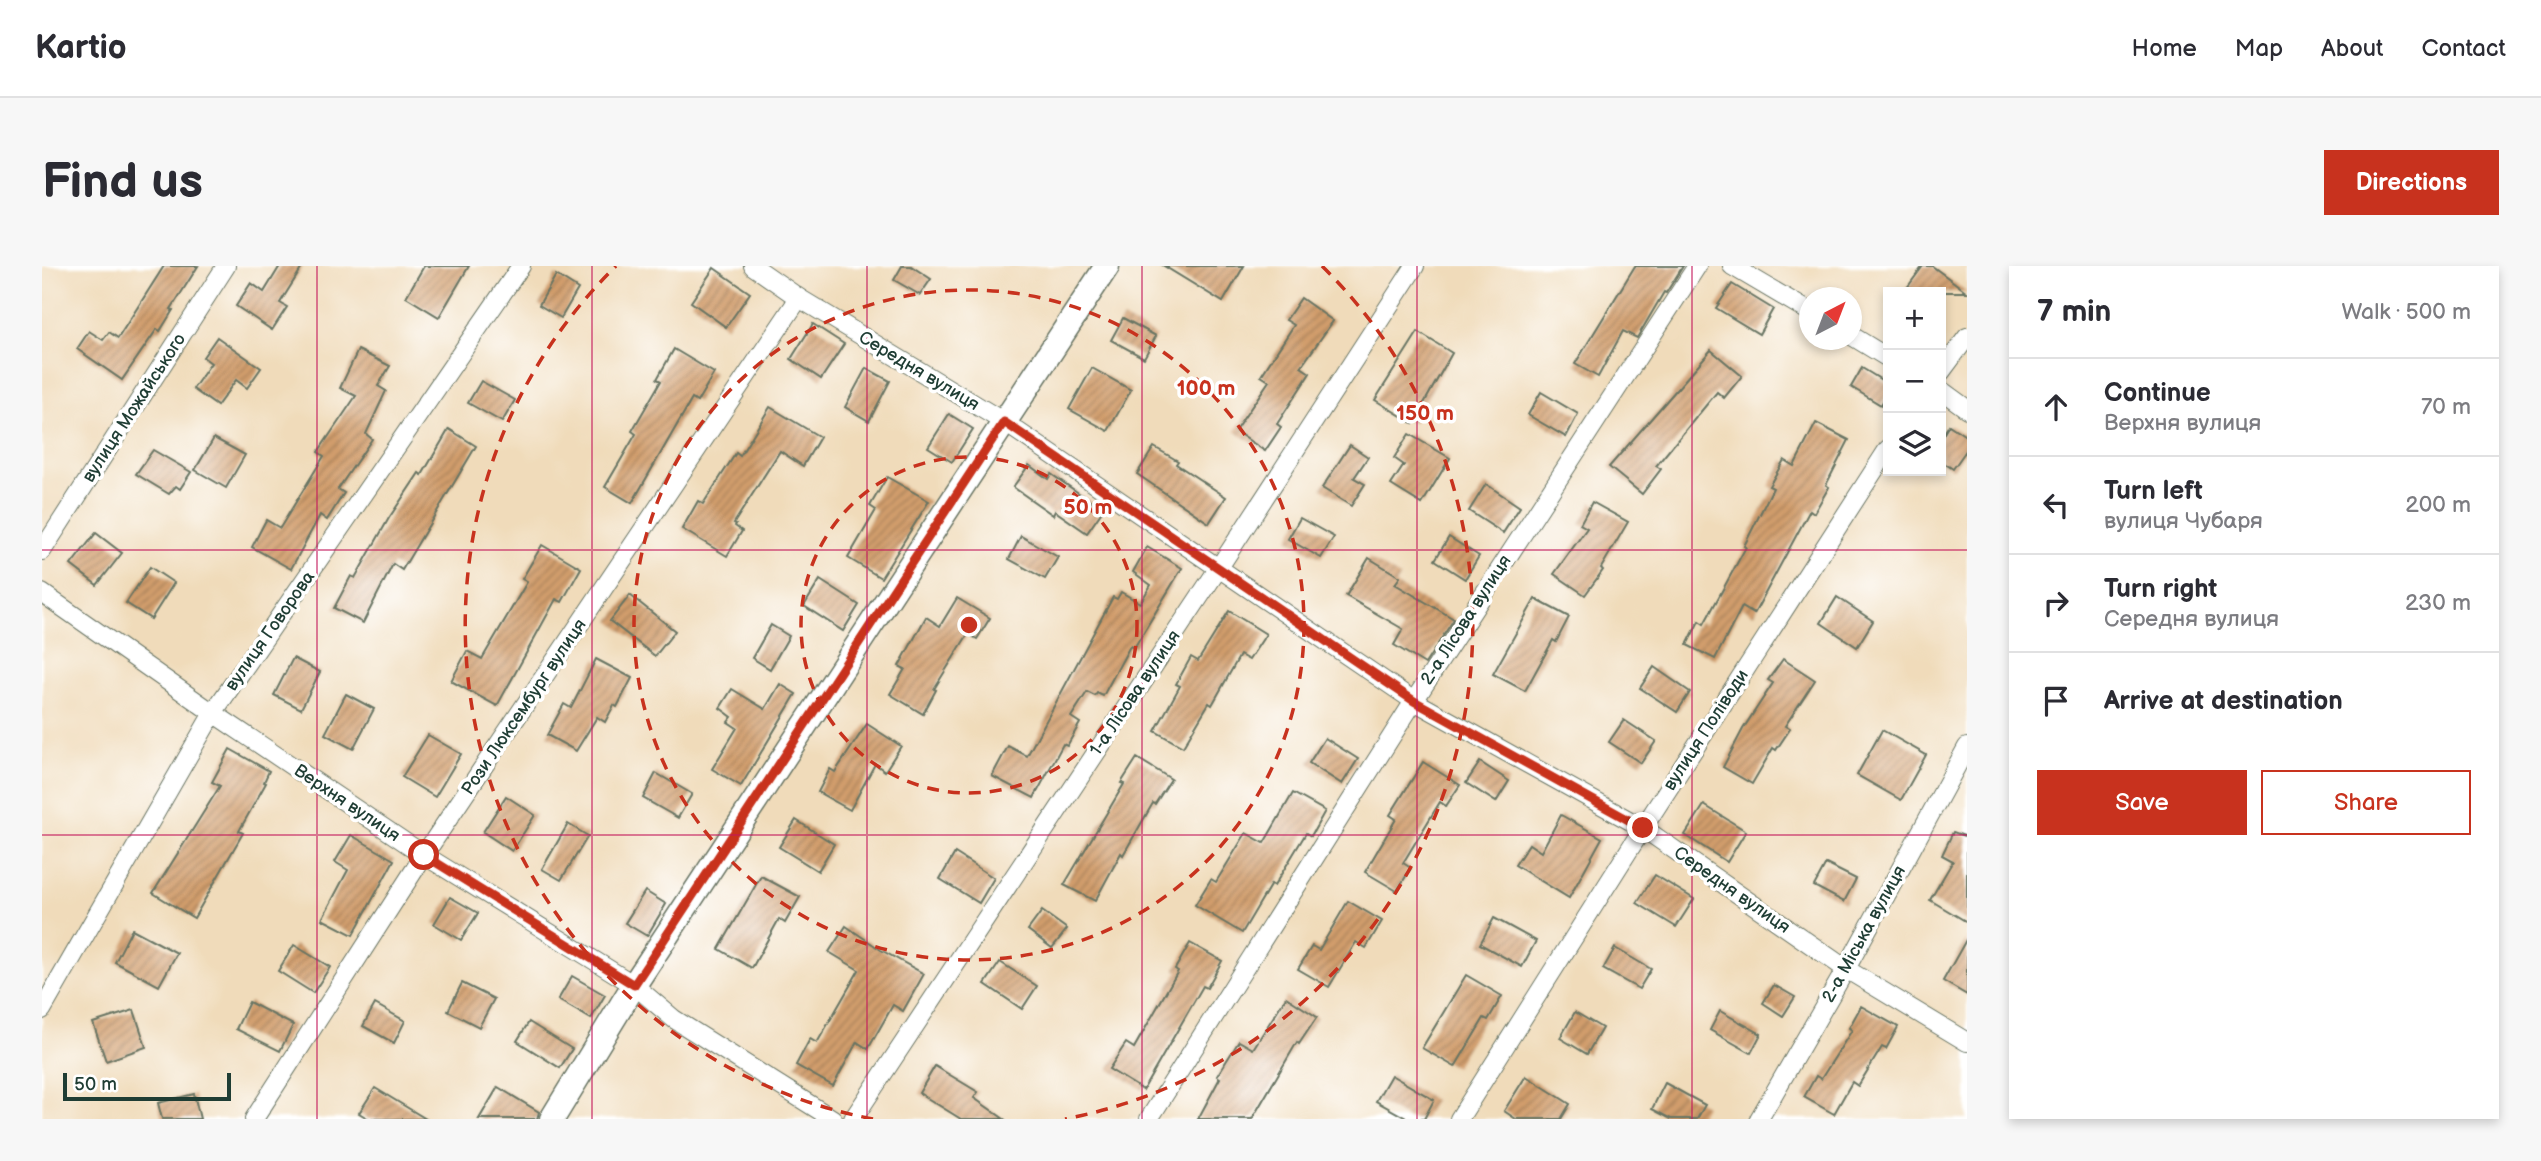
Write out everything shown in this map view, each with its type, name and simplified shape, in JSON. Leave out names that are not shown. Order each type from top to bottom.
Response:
[{"type":"street","name":"вулиця Можайського","points":[[42,551],[226,266]]},
{"type":"street","name":"вулиця Говорова","points":[[42,1010],[213,713],[521,266]]},
{"type":"street","name":"Середня вулиця","points":[[753,266],[799,299],[1004,422],[1414,701],[1643,828],[1846,969],[1967,1042]]},
{"type":"street","points":[[552,1119],[634,985],[1107,266]]},
{"type":"street","name":"1-а Лісова вулиця","points":[[853,1119],[1218,569],[1415,266]]},
{"type":"street","name":"2-а Лісова вулиця","points":[[1149,1119],[1414,701],[1697,266]]},
{"type":"street","points":[[1732,266],[1799,306]]},
{"type":"street","name":"Рози Люксембург вулиця","points":[[254,1119],[424,855],[799,299]]},
{"type":"street","points":[[1946,365],[1967,337]]},
{"type":"street","points":[[1862,343],[1883,355]]},
{"type":"street","points":[[1946,394],[1967,409]]},
{"type":"street","name":"вулиця Поліводи","points":[[1459,1119],[1883,457]]},
{"type":"street","name":"Верхня вулиця","points":[[42,593],[213,713],[424,855],[634,985],[674,1019],[834,1119]]},
{"type":"street","name":"2-а Міська вулиця","points":[[1759,1119],[1846,969],[1967,747]]},
{"type":"building","points":[[164,266],[198,266],[160,331],[157,329],[122,380],[77,349],[89,331],[103,340],[109,332],[118,338]]},
{"type":"building","points":[[280,266],[303,266],[280,303],[287,307],[272,330],[236,306],[251,283],[264,292]]},
{"type":"building","points":[[424,266],[469,266],[439,317],[406,297]]},
{"type":"building","points":[[902,266],[911,266],[931,279],[920,295],[894,280]]},
{"type":"building","points":[[1164,266],[1244,266],[1223,302]]},
{"type":"building","points":[[1635,266],[1683,266],[1637,338],[1623,331],[1598,377],[1575,364]]},
{"type":"building","points":[[1923,266],[1932,266],[1967,292],[1946,292],[1946,287],[1908,287]]},
{"type":"building","points":[[714,268],[750,293],[726,327],[691,302]]},
{"type":"building","points":[[556,275],[578,289],[561,318],[539,305]]},
{"type":"building","points":[[1732,284],[1773,309],[1759,334],[1716,308]]},
{"type":"building","points":[[1301,298],[1333,321],[1301,367],[1310,373],[1277,424],[1281,427],[1265,451],[1235,431],[1269,381],[1261,376],[1294,325],[1286,320]]},
{"type":"building","points":[[1123,318],[1156,336],[1144,358],[1111,340]]},
{"type":"building","points":[[813,324],[844,344],[821,379],[791,359]]},
{"type":"building","points":[[1418,332],[1452,353],[1413,423],[1375,400]]},
{"type":"building","points":[[217,337],[261,368],[247,388],[236,380],[217,406],[193,389],[211,363],[203,357]]},
{"type":"building","points":[[674,349],[714,373],[697,402],[692,399],[632,503],[605,487],[636,434],[632,431],[661,381],[657,379]]},
{"type":"building","points":[[358,350],[390,366],[378,386],[386,391],[366,434],[372,439],[338,489],[344,493],[327,520],[320,515],[291,569],[252,547],[266,520],[280,528],[324,456],[318,452],[356,396],[340,388]]},
{"type":"building","points":[[1711,350],[1742,376],[1724,398],[1717,392],[1656,466],[1661,469],[1642,494],[1609,467]]},
{"type":"building","points":[[866,368],[890,381],[869,421],[845,407]]},
{"type":"building","points":[[1092,368],[1131,390],[1108,431],[1069,409]]},
{"type":"building","points":[[1862,368],[1883,381],[1883,401],[1881,405],[1851,387]]},
{"type":"building","points":[[481,381],[515,400],[502,422],[468,403]]},
{"type":"building","points":[[1541,392],[1578,414],[1566,437],[1528,415]]},
{"type":"building","points":[[770,407],[820,437],[803,466],[780,451],[734,523],[742,531],[727,556],[682,529],[698,501],[703,504],[736,453],[740,456]]},
{"type":"building","points":[[949,414],[973,429],[952,462],[928,447]]},
{"type":"building","points":[[1816,423],[1849,440],[1826,485],[1829,487],[1814,513],[1810,510],[1754,614],[1742,607],[1715,659],[1687,645],[1699,621],[1704,624],[1746,547],[1744,546],[1773,488],[1769,486],[1784,460],[1794,466]]},
{"type":"building","points":[[1949,425],[1967,437],[1967,449],[1953,469],[1946,464],[1946,430]]},
{"type":"building","points":[[449,429],[476,446],[402,570],[393,564],[363,623],[334,608],[351,576],[355,578],[389,518],[419,473],[422,475]]},
{"type":"building","points":[[1409,434],[1450,458],[1422,504],[1391,485],[1404,465],[1394,458]]},
{"type":"building","points":[[214,438],[245,455],[226,488],[195,470]]},
{"type":"building","points":[[1350,445],[1368,457],[1354,478],[1365,484],[1351,506],[1322,488]]},
{"type":"building","points":[[1154,447],[1178,461],[1176,464],[1226,497],[1209,523],[1137,474]]},
{"type":"building","points":[[153,450],[191,472],[180,489],[176,486],[169,494],[136,474]]},
{"type":"building","points":[[1029,465],[1048,479],[1051,474],[1103,510],[1087,533],[1055,511],[1053,515],[1013,487]]},
{"type":"building","points":[[887,477],[929,501],[881,578],[848,558],[876,510],[870,506]]},
{"type":"building","points":[[1486,484],[1520,507],[1503,533],[1469,511]]},
{"type":"building","points":[[1592,502],[1628,522],[1601,568],[1603,570],[1585,595],[1554,574],[1587,528],[1580,524]]},
{"type":"building","points":[[1300,518],[1334,537],[1321,558],[1288,539]]},
{"type":"building","points":[[96,533],[122,553],[97,585],[71,565]]},
{"type":"building","points":[[1021,536],[1058,557],[1045,579],[1009,559]]},
{"type":"building","points":[[1449,537],[1479,556],[1465,579],[1435,560]]},
{"type":"building","points":[[542,545],[581,568],[562,602],[556,599],[497,706],[451,681],[467,651],[482,659],[527,582],[522,579]]},
{"type":"building","points":[[1147,547],[1182,568],[1134,648],[1130,646],[1103,696],[1087,692],[1071,717],[1080,723],[1067,746],[1063,744],[1034,798],[992,776],[1008,746],[1027,756],[1113,597],[1117,599],[1121,592],[1140,603],[1151,585],[1133,572]]},
{"type":"building","points":[[1369,558],[1400,577],[1395,584],[1454,619],[1425,664],[1394,645],[1403,629],[1346,596]]},
{"type":"building","points":[[150,567],[174,583],[151,619],[126,603]]},
{"type":"building","points":[[820,580],[859,605],[843,631],[804,606]]},
{"type":"building","points":[[630,595],[675,631],[655,656],[610,621]]},
{"type":"building","points":[[1837,597],[1873,621],[1857,647],[1821,623]]},
{"type":"building","points":[[957,598],[990,618],[977,639],[968,634],[934,689],[936,690],[923,714],[890,694],[905,669],[899,666],[926,617],[940,626]]},
{"type":"building","points":[[1535,599],[1569,617],[1525,691],[1493,674]]},
{"type":"building","points":[[1229,611],[1266,634],[1249,660],[1240,655],[1212,705],[1209,703],[1183,747],[1155,731],[1180,686],[1176,684],[1191,657],[1198,661]]},
{"type":"building","points":[[771,625],[789,636],[770,669],[752,658]]},
{"type":"building","points":[[293,658],[320,672],[301,709],[274,695]]},
{"type":"building","points":[[596,659],[632,678],[617,707],[614,705],[605,722],[597,717],[576,751],[547,735],[564,704],[571,708]]},
{"type":"building","points":[[1783,659],[1815,680],[1785,726],[1790,729],[1776,750],[1773,748],[1752,784],[1723,767],[1743,729],[1773,683],[1768,680]]},
{"type":"building","points":[[1654,667],[1690,692],[1677,712],[1640,688]]},
{"type":"building","points":[[780,684],[796,694],[741,786],[712,769],[737,728],[728,722],[732,717],[720,708],[732,689],[765,709]]},
{"type":"building","points":[[346,694],[374,709],[353,749],[325,734]]},
{"type":"building","points":[[1624,720],[1656,741],[1641,763],[1609,742]]},
{"type":"building","points":[[867,724],[901,746],[885,771],[875,764],[850,810],[818,792],[830,769],[835,772]]},
{"type":"building","points":[[1882,730],[1926,755],[1901,800],[1857,775]]},
{"type":"building","points":[[428,735],[461,754],[435,797],[402,777]]},
{"type":"building","points":[[1325,738],[1358,759],[1342,784],[1309,763]]},
{"type":"building","points":[[230,749],[269,771],[264,782],[266,783],[239,831],[243,833],[194,918],[153,893],[220,786],[212,782]]},
{"type":"building","points":[[1137,758],[1171,779],[1155,804],[1153,803],[1123,855],[1121,853],[1095,901],[1064,885]]},
{"type":"building","points":[[1423,762],[1460,785],[1446,806],[1440,802],[1403,863],[1411,868],[1397,891],[1365,872],[1396,819],[1390,815]]},
{"type":"building","points":[[1480,762],[1509,781],[1496,802],[1466,783]]},
{"type":"building","points":[[656,773],[692,794],[678,818],[643,798]]},
{"type":"building","points":[[1293,793],[1325,811],[1311,836],[1306,833],[1274,886],[1271,884],[1242,933],[1195,905],[1211,879],[1216,882],[1246,833],[1264,843]]},
{"type":"building","points":[[506,796],[535,815],[512,851],[483,832]]},
{"type":"building","points":[[1704,805],[1746,831],[1727,862],[1685,835]]},
{"type":"building","points":[[1561,815],[1602,838],[1569,898],[1515,865],[1529,844],[1541,852]]},
{"type":"building","points":[[796,820],[834,844],[818,871],[779,847]]},
{"type":"building","points":[[568,824],[588,836],[561,880],[542,869]]},
{"type":"building","points":[[1953,832],[1967,837],[1967,922],[1930,900],[1953,861],[1942,855]]},
{"type":"building","points":[[351,835],[394,860],[353,935],[322,919],[348,870],[335,862]]},
{"type":"building","points":[[955,853],[994,878],[979,903],[940,879]]},
{"type":"building","points":[[1826,864],[1856,879],[1844,902],[1814,886]]},
{"type":"building","points":[[1655,875],[1694,899],[1676,927],[1637,903]]},
{"type":"building","points":[[761,876],[800,897],[785,923],[779,919],[752,968],[719,949]]},
{"type":"building","points":[[645,891],[666,904],[647,936],[625,923]]},
{"type":"building","points":[[450,897],[478,913],[461,940],[434,924]]},
{"type":"building","points":[[1348,901],[1382,921],[1366,948],[1356,942],[1329,987],[1298,969],[1312,946],[1319,950]]},
{"type":"building","points":[[1042,911],[1067,929],[1052,948],[1028,930]]},
{"type":"building","points":[[1494,918],[1536,941],[1522,967],[1480,944]]},
{"type":"building","points":[[846,926],[924,974],[903,1011],[893,1005],[868,1049],[857,1042],[833,1086],[796,1065],[810,1039],[817,1043],[859,970],[829,952]]},
{"type":"building","points":[[132,929],[177,953],[159,986],[115,962]]},
{"type":"building","points":[[1967,938],[1967,995],[1943,981]]},
{"type":"building","points":[[1190,943],[1222,961],[1207,988],[1203,986],[1143,1090],[1109,1069],[1126,1043],[1134,1048],[1178,971],[1175,969]]},
{"type":"building","points":[[294,945],[330,967],[313,993],[278,971]]},
{"type":"building","points":[[1615,948],[1651,969],[1639,989],[1603,969]]},
{"type":"building","points":[[1000,962],[1037,986],[1022,1009],[985,984]]},
{"type":"building","points":[[1466,975],[1502,996],[1488,1020],[1484,1018],[1455,1067],[1422,1048]]},
{"type":"building","points":[[572,976],[605,995],[591,1019],[558,1000]]},
{"type":"building","points":[[462,983],[494,999],[479,1027],[448,1011]]},
{"type":"building","points":[[1774,985],[1795,997],[1783,1016],[1763,1003]]},
{"type":"building","points":[[1286,997],[1317,1017],[1299,1044],[1297,1042],[1252,1119],[1198,1119],[1220,1078],[1217,1076],[1239,1041],[1253,1049]]},
{"type":"building","points":[[249,1002],[293,1025],[280,1051],[236,1029]]},
{"type":"building","points":[[375,1004],[405,1021],[394,1043],[363,1026]]},
{"type":"building","points":[[1861,1006],[1898,1027],[1886,1049],[1882,1047],[1858,1086],[1852,1082],[1834,1114],[1804,1097],[1816,1076],[1821,1079],[1852,1030],[1849,1028]]},
{"type":"building","points":[[134,1010],[146,1047],[106,1061],[93,1023]]},
{"type":"building","points":[[1720,1011],[1761,1034],[1751,1053],[1710,1030]]},
{"type":"building","points":[[1575,1012],[1602,1028],[1587,1054],[1560,1038]]},
{"type":"building","points":[[529,1022],[572,1049],[560,1068],[517,1041]]},
{"type":"building","points":[[935,1066],[978,1092],[974,1098],[1004,1119],[961,1119],[919,1093]]},
{"type":"building","points":[[1391,1075],[1434,1100],[1424,1119],[1408,1119],[1376,1101]]},
{"type":"building","points":[[1526,1076],[1570,1104],[1561,1119],[1516,1119],[1504,1111]]},
{"type":"building","points":[[1665,1083],[1705,1105],[1697,1119],[1671,1119],[1652,1109]]},
{"type":"building","points":[[498,1087],[539,1112],[537,1119],[479,1119]]},
{"type":"building","points":[[375,1088],[426,1119],[369,1119],[359,1113]]},
{"type":"building","points":[[194,1094],[200,1119],[162,1119],[158,1103]]},
{"type":"route","points":[[424,855],[634,985],[1004,422],[1414,701],[1643,828]]}]
